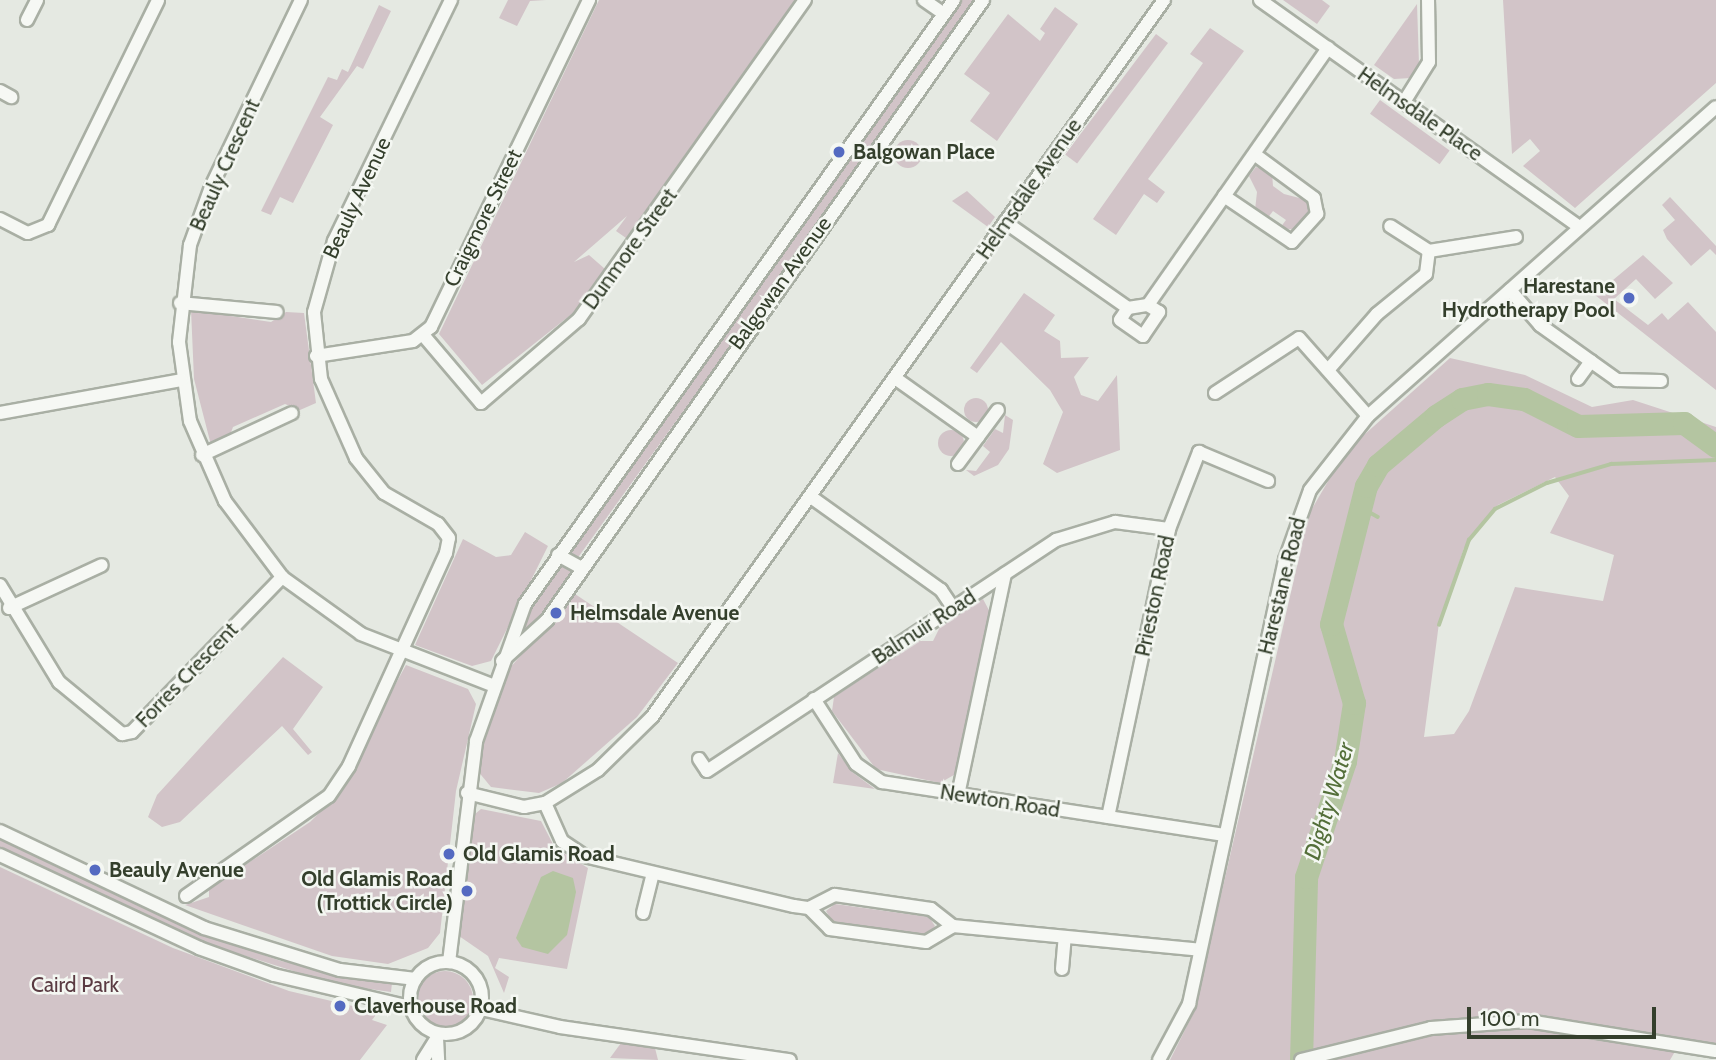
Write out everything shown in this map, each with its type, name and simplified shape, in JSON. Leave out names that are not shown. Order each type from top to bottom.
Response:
[{"type":"street","points":[[27,20],[37,0]]},
{"type":"street","points":[[0,219],[28,233],[48,225],[158,0]]},
{"type":"street","name":"Beauly Crescent","points":[[301,0],[211,187],[180,303],[182,380],[201,455],[231,512],[282,577],[326,612],[402,653],[492,685]]},
{"type":"street","name":"Beauly Avenue","points":[[196,895],[329,796],[402,653],[449,538],[438,524],[384,493],[356,458],[316,356],[314,312],[334,241],[451,0]]},
{"type":"street","name":"Craigmore Street","points":[[424,336],[589,0]]},
{"type":"street","name":"Dunmore Street","points":[[424,336],[481,403],[579,319],[805,0]]},
{"type":"street","points":[[924,0],[944,14]]},
{"type":"street","name":"Balgowan Avenue","points":[[449,962],[467,793],[492,685],[525,604],[954,0]]},
{"type":"street","name":"Balgowan Avenue","points":[[502,662],[547,620],[580,567],[983,0]]},
{"type":"street","name":"Helmsdale Place","points":[[1261,0],[1580,227]]},
{"type":"street","points":[[1404,102],[1429,62],[1428,0]]},
{"type":"street","name":"Helmsdale Avenue","points":[[545,803],[598,770],[652,717],[811,497],[1157,2]]},
{"type":"street","points":[[1148,305],[1328,48]]},
{"type":"street","name":"Harestane Road","points":[[1159,1060],[1182,1022],[1294,525],[1328,459],[1368,416],[1716,107]]},
{"type":"street","points":[[1224,196],[1292,242],[1317,214],[1314,198],[1254,154]]},
{"type":"street","points":[[1005,222],[1128,308]]},
{"type":"street","points":[[1390,226],[1429,251],[1516,237]]},
{"type":"street","points":[[1328,370],[1377,314],[1418,284],[1429,251]]},
{"type":"street","points":[[1510,290],[1540,325],[1622,382],[1661,381]]},
{"type":"street","points":[[1138,301],[1148,305],[1159,312],[1143,336],[1119,320],[1128,308],[1138,301]]},
{"type":"street","points":[[180,303],[277,312]]},
{"type":"street","points":[[316,356],[424,336]]},
{"type":"street","points":[[1215,393],[1299,338],[1368,416]]},
{"type":"street","points":[[1578,379],[1591,361]]},
{"type":"street","points":[[895,378],[978,437]]},
{"type":"street","points":[[0,413],[182,380]]},
{"type":"street","points":[[958,464],[998,410]]},
{"type":"street","points":[[201,455],[292,413]]},
{"type":"street","name":"Prieston Road","points":[[1108,817],[1169,529],[1199,452],[1268,481]]},
{"type":"street","points":[[811,497],[941,590],[953,608]]},
{"type":"street","name":"Balmuir Road","points":[[699,759],[707,771],[1005,574],[1079,529],[1115,522],[1169,529]]},
{"type":"street","points":[[558,555],[580,567]]},
{"type":"street","points":[[9,608],[102,565]]},
{"type":"street","points":[[958,794],[1005,574]]},
{"type":"street","name":"Forres Crescent","points":[[0,585],[9,608],[59,682],[122,734],[132,732],[282,577]]},
{"type":"street","name":"Newton Road","points":[[814,699],[869,775],[958,794],[1225,835]]},
{"type":"street","points":[[467,793],[524,807],[545,803],[554,829],[571,849],[653,873],[809,908],[830,929],[926,942],[953,926]]},
{"type":"street","points":[[0,831],[204,928],[340,970],[415,979]]},
{"type":"street","points":[[0,855],[199,948],[275,975],[410,1007]]},
{"type":"street","points":[[643,913],[653,873]]},
{"type":"street","points":[[809,908],[835,895],[931,908],[953,926],[1200,950]]},
{"type":"street","points":[[1062,969],[1065,937]]},
{"type":"street","points":[[423,1060],[438,1036],[466,1029],[481,1009],[479,982],[449,962],[435,963],[415,979],[410,1007],[421,1025],[438,1036]]},
{"type":"street","points":[[481,1009],[727,1056],[790,1060]]},
{"type":"street","points":[[1301,1060],[1431,1028],[1528,1021],[1716,1051]]},
{"type":"street","points":[[438,1036],[438,1060]]},
{"type":"green space","points":[[508,0],[546,0],[530,1],[517,26],[499,18]]},
{"type":"green space","points":[[599,0],[795,0],[626,238],[616,231],[627,216],[574,262],[589,255],[605,269],[573,313],[482,385],[439,334]]},
{"type":"green space","points":[[956,0],[979,0],[574,563],[566,551]]},
{"type":"green space","points":[[1283,0],[1322,0],[1330,6],[1317,24]]},
{"type":"green space","points":[[1503,0],[1716,0],[1716,83],[1575,208],[1523,166],[1540,151],[1530,139],[1512,154]]},
{"type":"green space","points":[[1417,4],[1419,64],[1411,78],[1394,79],[1374,65]]},
{"type":"green space","points":[[379,5],[391,11],[363,69],[357,66],[320,117],[333,125],[293,203],[280,197],[271,215],[261,211],[328,77],[337,80],[342,69],[348,72]]},
{"type":"green space","points":[[1055,7],[1078,24],[997,141],[970,121],[990,93],[964,74],[1008,14],[1040,41],[1045,33],[1040,29]]},
{"type":"green space","points":[[1210,28],[1244,51],[1148,179],[1165,192],[1157,203],[1144,194],[1116,235],[1093,219],[1203,63],[1190,54]]},
{"type":"green space","points":[[1156,34],[1168,43],[1077,164],[1065,155]]},
{"type":"green space","points":[[1380,100],[1450,151],[1440,164],[1370,114]]},
{"type":"green space","points":[[908,140],[918,144],[922,154],[918,164],[908,168],[898,164],[894,154],[898,144]]},
{"type":"green space","points":[[1256,167],[1272,173],[1273,186],[1284,194],[1307,200],[1310,213],[1298,230],[1280,228],[1286,220],[1273,211],[1267,219],[1255,210],[1257,192],[1249,176]]},
{"type":"green space","points":[[967,191],[995,217],[988,227],[952,201]]},
{"type":"green space","points":[[1670,197],[1716,246],[1716,255],[1710,249],[1691,266],[1667,239],[1663,230],[1675,220],[1662,205]]},
{"type":"green space","points":[[1643,255],[1673,283],[1655,299],[1636,279],[1614,299],[1648,325],[1662,313],[1668,320],[1688,302],[1716,332],[1716,390],[1595,295]]},
{"type":"green space","points":[[1024,293],[1055,315],[1044,331],[1060,341],[1061,358],[1089,357],[1074,377],[1081,395],[1098,401],[1117,375],[1120,450],[1057,473],[1043,464],[1063,412],[1050,390],[1001,342],[977,373],[970,368]]},
{"type":"green space","points":[[191,310],[271,322],[286,312],[304,313],[316,403],[300,410],[285,404],[233,427],[230,435],[211,445],[194,379]]},
{"type":"green space","points":[[1450,358],[1525,375],[1592,407],[1633,400],[1716,427],[1716,1051],[1680,1043],[1670,1060],[1170,1060],[1194,1012],[1309,514],[1345,452]],"holes":[[[1555,477],[1569,496],[1550,533],[1614,555],[1603,601],[1515,587],[1469,711],[1454,734],[1424,737],[1439,623],[1464,548],[1498,505]]]},
{"type":"green space","points":[[971,398],[981,398],[988,405],[988,415],[981,422],[971,422],[964,415],[964,405]]},
{"type":"green space","points":[[1005,415],[1013,420],[1009,449],[998,465],[974,476],[966,470],[976,471],[990,452],[983,446],[995,429],[1003,433]]},
{"type":"green space","points":[[951,430],[960,434],[964,443],[960,452],[951,456],[942,452],[938,443],[942,434]]},
{"type":"green space","points":[[525,532],[548,546],[491,661],[472,666],[415,645],[463,539],[496,557],[511,555]]},
{"type":"green space","points":[[558,562],[573,571],[546,615],[513,647],[529,607]]},
{"type":"green space","points":[[575,594],[678,663],[637,717],[562,783],[539,793],[491,787],[477,770],[501,678]]},
{"type":"green space","points":[[983,599],[992,616],[959,772],[940,783],[876,769],[832,711],[834,697],[919,641],[933,641],[940,627]]},
{"type":"green space","points":[[283,657],[323,687],[293,729],[312,752],[308,755],[282,726],[180,822],[162,827],[148,817],[157,795]]},
{"type":"green space","points":[[406,665],[468,689],[476,704],[456,791],[440,933],[428,948],[388,964],[332,956],[185,905],[209,897],[209,889],[310,822],[333,799]]},
{"type":"green space","points":[[838,753],[852,772],[875,789],[833,783]]},
{"type":"green space","points":[[481,809],[541,821],[555,848],[588,868],[567,969],[499,958],[495,968],[509,977],[504,993],[488,956],[459,936],[469,819]]},
{"type":"green space","points":[[0,839],[193,931],[281,961],[392,983],[391,992],[334,984],[177,934],[0,848]]},
{"type":"green space","name":"Caird Park","points":[[0,867],[173,948],[289,991],[378,1012],[372,1020],[387,1025],[360,1060],[0,1060]]},
{"type":"green space","points":[[835,904],[929,917],[935,926],[927,935],[832,921],[826,911]]},
{"type":"green space","points":[[445,971],[456,973],[465,979],[471,988],[471,1010],[465,1019],[456,1025],[445,1027],[434,1025],[425,1019],[419,1010],[417,999],[419,988],[425,979],[434,973]]},
{"type":"green space","points":[[621,1043],[655,1048],[658,1060],[610,1058]]},
{"type":"shaded area","points":[[553,871],[573,878],[576,892],[567,935],[548,954],[522,947],[516,938],[541,877]]},
{"type":"waterway","name":"Dighty Water","points":[[1301,1060],[1306,877],[1345,761],[1354,703],[1331,624],[1366,486],[1378,465],[1436,416],[1462,399],[1488,394],[1524,399],[1578,426],[1684,423],[1716,446]]},
{"type":"waterway","name":"Dighty Water","points":[[1439,625],[1469,540],[1495,509],[1547,483],[1611,464],[1716,460]]},
{"type":"waterway","name":"Dighty Water","points":[[1362,508],[1378,517]]},
{"type":"place","name":"Balgowan Place","points":[[839,152]]},
{"type":"place","name":"Harestane Hydrotherapy Pool","points":[[1629,298]]},
{"type":"place","name":"Helmsdale Avenue","points":[[556,613]]},
{"type":"place","name":"Old Glamis Road","points":[[449,854]]},
{"type":"place","name":"Beauly Avenue","points":[[95,870]]},
{"type":"place","name":"Old Glamis Road (Trottick Circle)","points":[[467,891]]},
{"type":"place","name":"Claverhouse Road","points":[[340,1006]]}]
